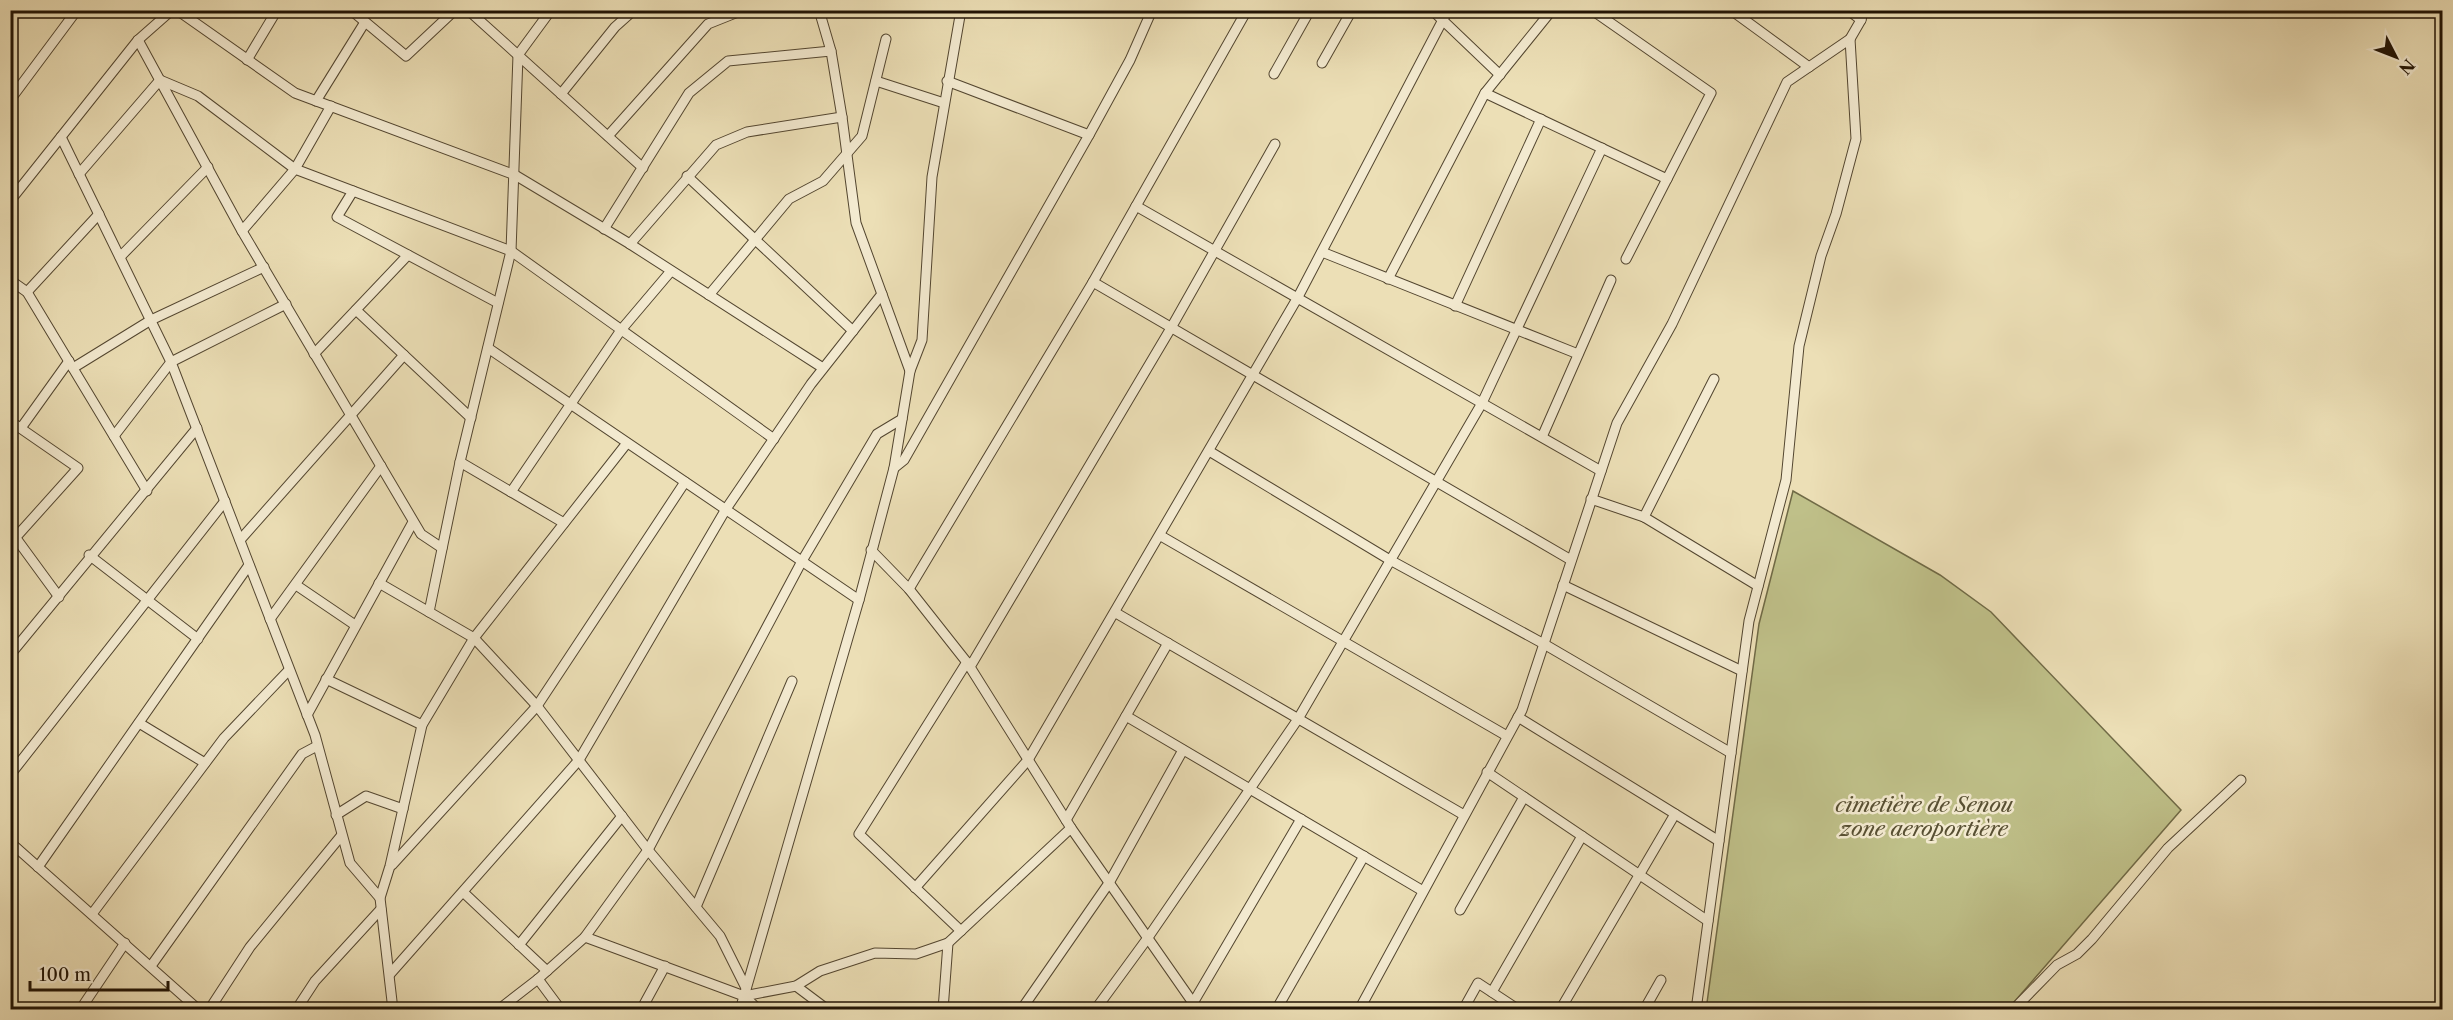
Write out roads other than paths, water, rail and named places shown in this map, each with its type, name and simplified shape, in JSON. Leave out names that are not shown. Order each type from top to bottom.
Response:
[{"type":"street","points":[[10,100],[77,10]]},
{"type":"street","points":[[10,201],[138,40],[175,10],[295,93],[515,175],[630,244],[823,368]]},
{"type":"street","points":[[247,60],[277,10]]},
{"type":"street","points":[[351,10],[406,56],[455,10]]},
{"type":"street","points":[[468,10],[643,168]]},
{"type":"street","points":[[429,612],[460,462],[511,251],[518,55],[550,10]]},
{"type":"street","points":[[561,94],[615,27],[634,10]]},
{"type":"street","points":[[608,136],[708,24],[743,10]]},
{"type":"street","points":[[819,10],[831,51],[856,223],[910,371]]},
{"type":"street","points":[[740,1010],[859,600],[894,468],[910,371],[922,340],[932,177],[961,10]]},
{"type":"street","points":[[894,468],[904,460],[1089,135],[1130,60],[1152,10]]},
{"type":"street","points":[[909,589],[1094,282],[1247,10]]},
{"type":"street","points":[[1274,74],[1310,10]]},
{"type":"street","points":[[1322,63],[1352,10]]},
{"type":"street","points":[[1432,10],[1500,75]]},
{"type":"street","points":[[915,888],[1028,760],[1161,536],[1298,297],[1449,10]]},
{"type":"street","points":[[1388,279],[1485,93],[1552,10]]},
{"type":"street","points":[[1592,10],[1711,93],[1626,260]]},
{"type":"street","points":[[1731,10],[1809,67]]},
{"type":"street","points":[[1359,1010],[1518,717],[1617,423],[1672,324],[1787,82],[1850,39],[1862,15],[1848,10]]},
{"type":"street","points":[[316,101],[365,22]]},
{"type":"street","points":[[709,295],[789,199],[823,181],[862,136],[886,39]]},
{"type":"street","points":[[1696,1010],[1749,621],[1786,480],[1799,346],[1821,256],[1836,213],[1856,139],[1850,39]]},
{"type":"street","points":[[138,40],[242,231],[413,522],[421,534],[442,548]]},
{"type":"street","points":[[604,229],[689,93],[728,61],[831,51]]},
{"type":"street","points":[[160,80],[198,96],[296,169],[511,251],[774,439]]},
{"type":"street","points":[[79,174],[160,80]]},
{"type":"street","points":[[876,81],[944,103]]},
{"type":"street","points":[[947,81],[1089,135]]},
{"type":"street","points":[[1485,93],[1667,178]]},
{"type":"street","points":[[242,231],[296,169],[331,106]]},
{"type":"street","points":[[630,244],[687,176],[717,145],[747,132],[842,117]]},
{"type":"street","points":[[1455,306],[1541,119]]},
{"type":"street","points":[[61,137],[171,362],[307,715],[318,746],[350,863],[380,898]]},
{"type":"street","points":[[961,931],[859,834],[969,665],[1171,328],[1275,144]]},
{"type":"street","points":[[1095,1010],[1147,939],[1298,718],[1482,403],[1602,148]]},
{"type":"street","points":[[120,257],[208,167]]},
{"type":"street","points":[[687,176],[853,331]]},
{"type":"street","points":[[353,191],[337,218],[498,303]]},
{"type":"street","points":[[1136,206],[1601,471]]},
{"type":"street","points":[[27,292],[99,213]]},
{"type":"street","points":[[1322,252],[1578,354]]},
{"type":"street","points":[[314,354],[408,255]]},
{"type":"street","points":[[21,428],[71,364],[151,320],[264,267]]},
{"type":"street","points":[[511,492],[621,330],[671,271]]},
{"type":"street","points":[[10,280],[27,292],[147,491]]},
{"type":"street","points":[[1542,437],[1611,280]]},
{"type":"street","points":[[1094,282],[1571,560]]},
{"type":"street","points":[[390,974],[579,760],[726,509],[823,368],[882,294]]},
{"type":"street","points":[[114,436],[171,362],[285,304]]},
{"type":"street","points":[[356,310],[471,418]]},
{"type":"street","points":[[488,348],[859,600]]},
{"type":"street","points":[[240,540],[404,356]]},
{"type":"street","points":[[1644,517],[1714,379]]},
{"type":"street","points":[[498,1010],[538,980],[585,937],[648,850],[802,561],[877,434],[902,419]]},
{"type":"street","points":[[10,421],[78,468],[13,533],[59,597]]},
{"type":"street","points":[[10,655],[197,428]]},
{"type":"street","points":[[393,1010],[380,898],[390,866],[422,725],[474,638],[627,442]]},
{"type":"street","points":[[1209,451],[1390,560],[1544,644],[1731,753]]},
{"type":"street","points":[[460,462],[564,523]]},
{"type":"street","points":[[270,619],[381,466]]},
{"type":"street","points":[[390,866],[537,706],[685,482]]},
{"type":"street","points":[[1591,500],[1644,517],[1758,586]]},
{"type":"street","points":[[10,775],[225,501]]},
{"type":"street","points":[[307,715],[413,522]]},
{"type":"street","points":[[1161,536],[1507,736]]},
{"type":"street","points":[[872,550],[909,589],[969,665],[1068,824],[1196,1006],[1301,819]]},
{"type":"street","points":[[91,556],[198,639]]},
{"type":"street","points":[[38,867],[249,566]]},
{"type":"street","points":[[379,583],[474,638],[537,706],[648,850],[720,936],[745,992],[759,1010]]},
{"type":"street","points":[[296,585],[355,626]]},
{"type":"street","points":[[1563,585],[1743,670]]},
{"type":"street","points":[[1116,613],[1464,815]]},
{"type":"street","points":[[585,937],[745,992],[796,986],[820,971],[875,953],[915,954],[948,943],[1068,824],[1168,643]]},
{"type":"street","points":[[92,914],[224,738],[290,669]]},
{"type":"street","points":[[326,679],[422,725]]},
{"type":"street","points":[[696,907],[792,681]]},
{"type":"street","points":[[1126,716],[1423,891]]},
{"type":"street","points":[[1518,717],[1719,841]]},
{"type":"street","points":[[139,723],[205,763]]},
{"type":"street","points":[[151,966],[302,754],[318,746]]},
{"type":"street","points":[[1021,1010],[1109,883],[1183,750]]},
{"type":"street","points":[[1487,772],[1708,921]]},
{"type":"street","points":[[2013,1010],[2057,965],[2077,954],[2092,939],[2168,848],[2241,780]]},
{"type":"street","points":[[336,815],[366,796],[403,809]]},
{"type":"street","points":[[1460,910],[1524,797]]},
{"type":"street","points":[[1560,1010],[1675,814]]},
{"type":"street","points":[[519,945],[622,816]]},
{"type":"street","points":[[209,1010],[250,947],[341,836]]},
{"type":"street","points":[[1492,992],[1582,836]]},
{"type":"street","points":[[10,842],[200,1010]]},
{"type":"street","points":[[1276,1010],[1364,856]]},
{"type":"street","points":[[463,892],[547,971]]},
{"type":"street","points":[[296,1010],[315,981],[381,909]]},
{"type":"street","points":[[80,1010],[125,943]]},
{"type":"street","points":[[943,1010],[948,943]]},
{"type":"street","points":[[641,1010],[664,966]]},
{"type":"street","points":[[538,980],[561,1010]]},
{"type":"street","points":[[1644,1010],[1661,980]]},
{"type":"street","points":[[1463,1010],[1478,983],[1519,1010]]},
{"type":"street","points":[[796,986],[828,1010]]},
{"type":"park label","name":"cimetière de Senou zone aeroportière","points":[[1924,816]]}]
